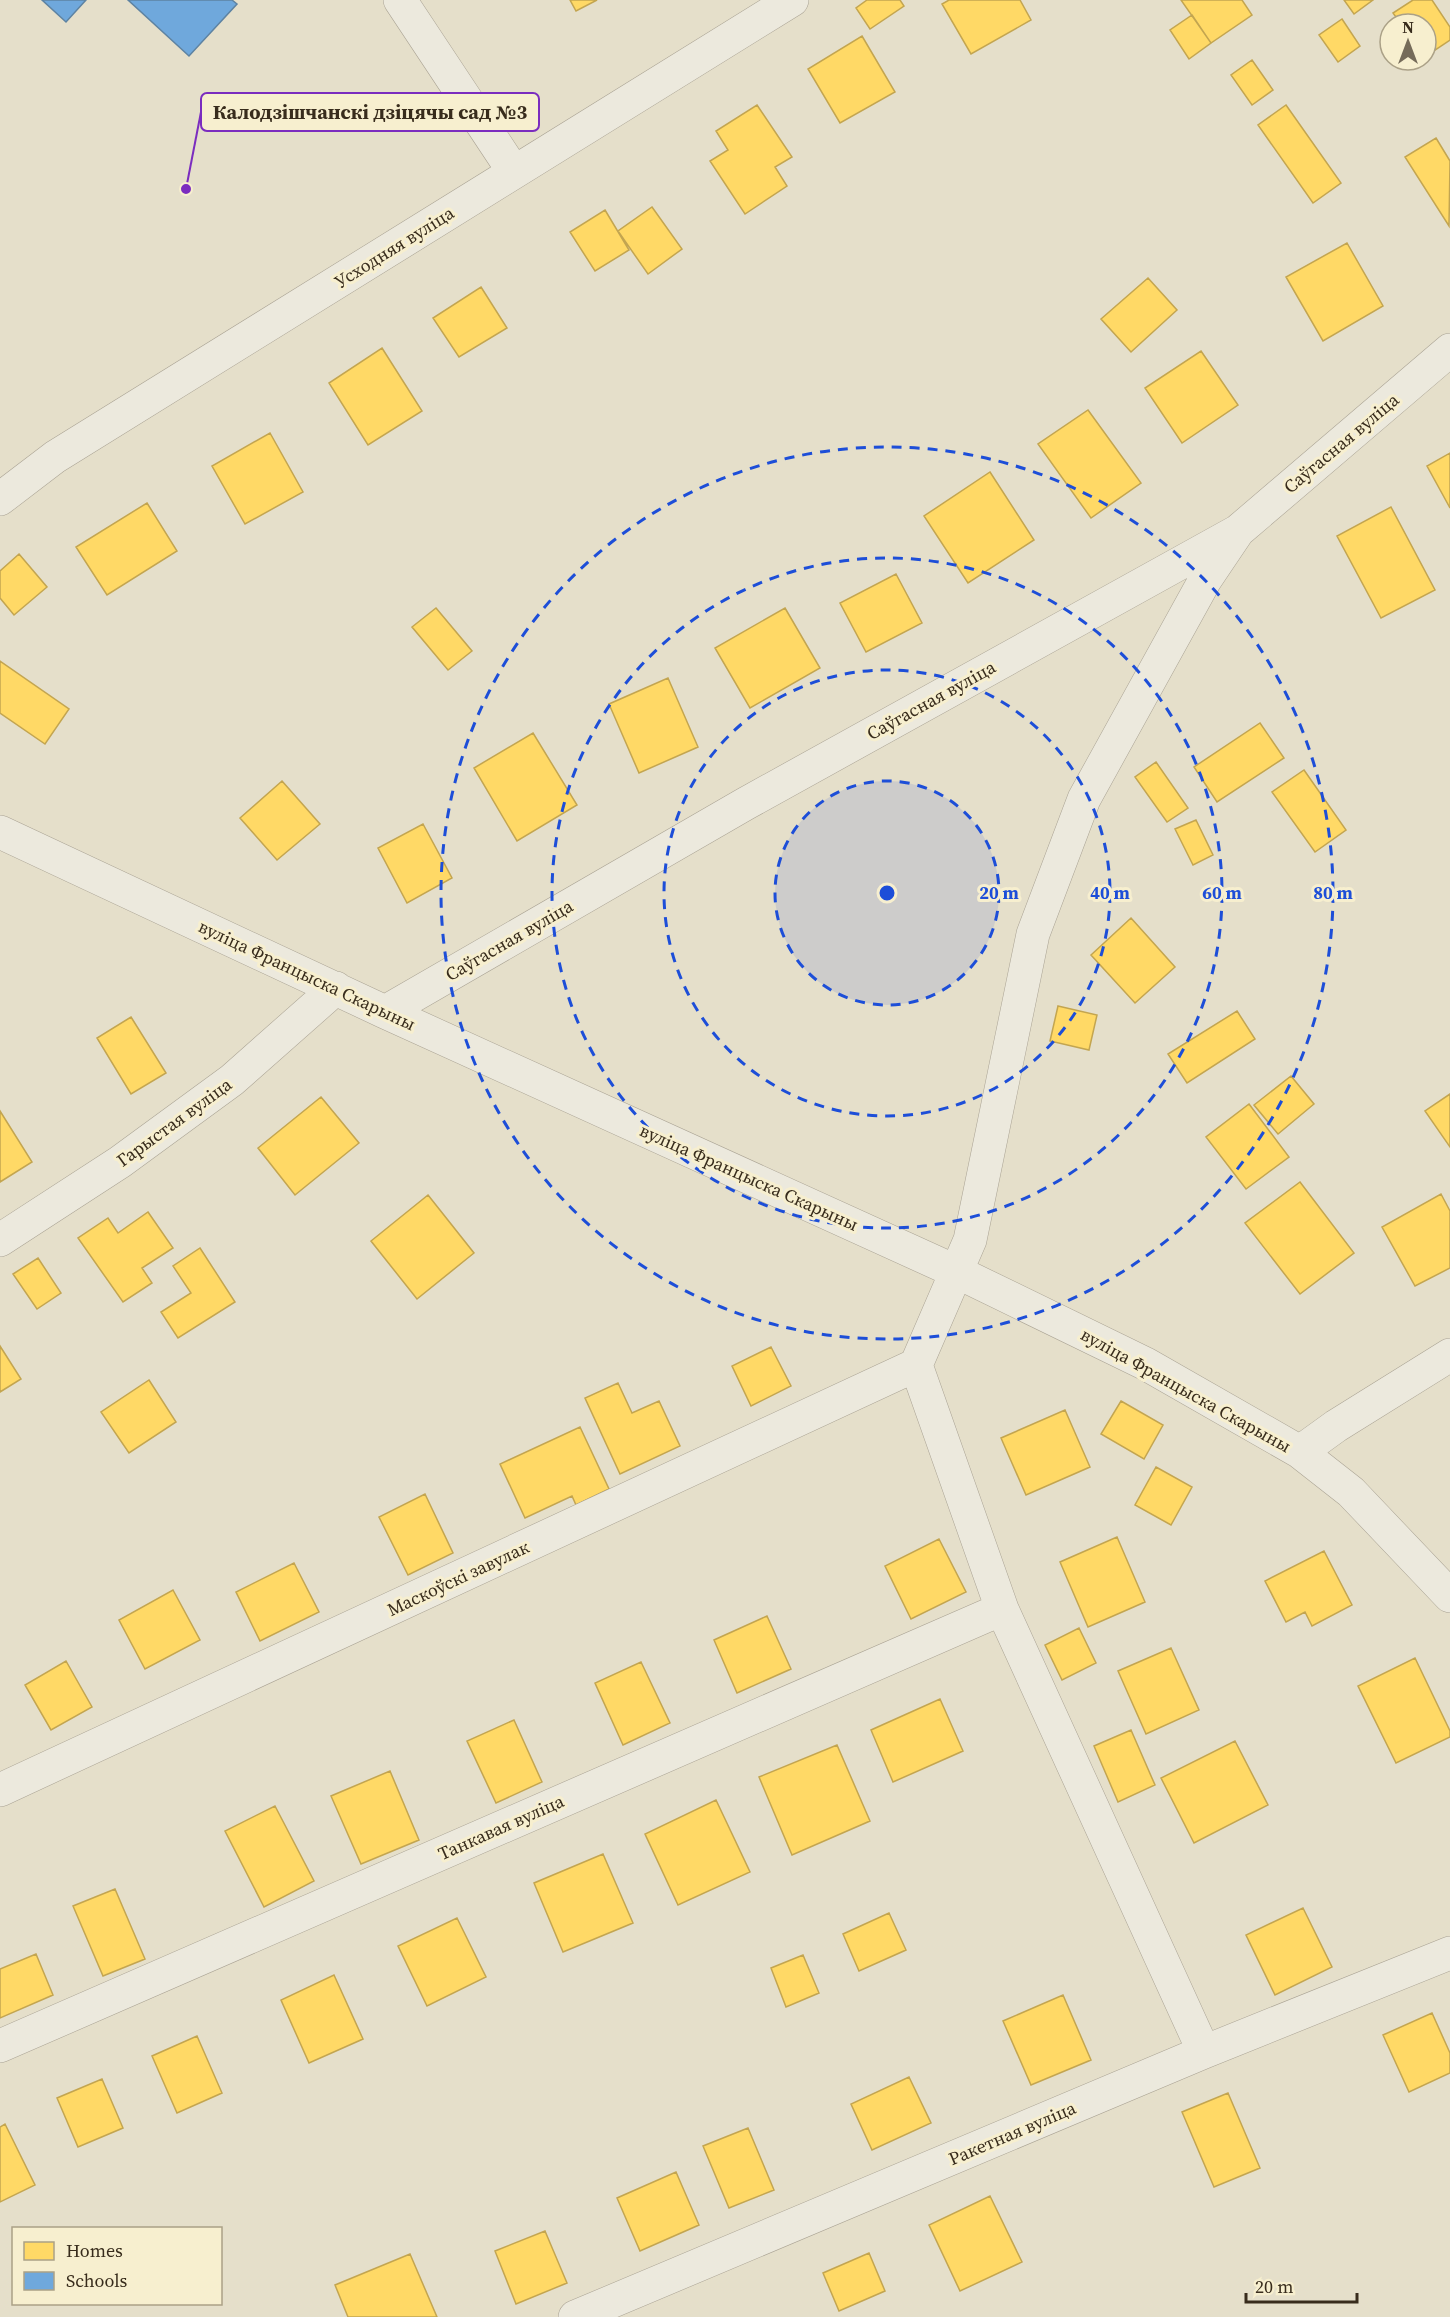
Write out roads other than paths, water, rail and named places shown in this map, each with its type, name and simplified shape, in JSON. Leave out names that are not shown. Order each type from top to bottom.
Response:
[{"type":"street","points":[[400,0],[514,172]]},
{"type":"street","name":"Усходняя вуліца","points":[[0,499],[55,457],[792,0]]},
{"type":"street","name":"Саўгасная вуліца","points":[[385,1012],[755,799],[1238,531],[1450,350]]},
{"type":"street","points":[[1204,2052],[1002,1609],[916,1365],[970,1240],[1006,1053],[1033,934],[1084,799],[1205,580],[1238,531]]},
{"type":"street","name":"вуліца Францыска Скарыны","points":[[0,832],[385,1012],[957,1272],[1146,1364],[1300,1452],[1351,1492],[1450,1596]]},
{"type":"street","name":"Гарыстая вуліца","points":[[0,1240],[120,1162],[232,1080],[336,988]]},
{"type":"street","points":[[1300,1452],[1336,1426],[1450,1355]]},
{"type":"street","name":"Маскоўскі завулак","points":[[0,1790],[916,1365]]},
{"type":"street","name":"Танкавая вуліца","points":[[0,2046],[1002,1609]]},
{"type":"street","name":"Ракетная вуліца","points":[[575,2317],[1204,2052],[1450,1953]]},
{"type":"place","name":"Калодзішчанскі дзіцячы сад №3","points":[[186,189]]}]
